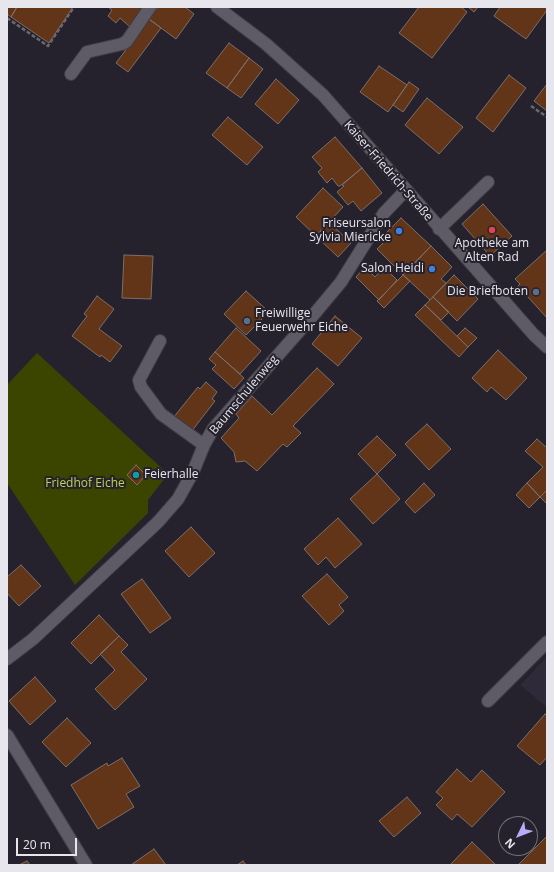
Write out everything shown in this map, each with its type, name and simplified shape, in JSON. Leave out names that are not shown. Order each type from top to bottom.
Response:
[{"type":"street","points":[[71,74],[87,52],[122,44],[127,41],[150,7]]},
{"type":"street","name":"Kaiser-Friedrich-Straße","points":[[218,7],[266,44],[322,95],[439,229],[534,335],[547,347]]},
{"type":"street","points":[[439,229],[488,182]]},
{"type":"street","name":"Baumschulenweg","points":[[7,659],[33,639],[158,522],[178,499],[193,472],[204,445],[213,429],[341,282],[384,214],[406,190]]},
{"type":"street","points":[[160,341],[139,380],[140,387],[161,414],[204,445]]},
{"type":"street","points":[[488,701],[547,642]]},
{"type":"street","points":[[7,734],[86,865]]},
{"type":"path","points":[[7,18],[27,30],[48,46],[74,7]]},
{"type":"path","points":[[531,106],[547,117]]},
{"type":"shaded area","points":[[547,657],[547,707],[520,685]]},
{"type":"green space","name":"Friedhof Eiche","points":[[37,353],[168,474],[148,500],[148,513],[75,585],[7,483],[7,385]]},
{"type":"building","points":[[7,7],[17,7],[11,17],[7,14]]},
{"type":"building","points":[[17,7],[73,7],[49,43],[11,17]]},
{"type":"building","points":[[108,7],[145,7],[130,27],[120,18],[116,23],[108,16],[112,10]]},
{"type":"building","points":[[158,7],[185,7],[194,14],[176,39],[149,19]]},
{"type":"building","points":[[419,7],[461,7],[467,12],[432,58],[399,33]]},
{"type":"building","points":[[468,7],[478,7],[474,12]]},
{"type":"building","points":[[500,7],[547,7],[547,10],[526,39],[494,16]]},
{"type":"building","points":[[149,19],[161,28],[128,72],[116,63]]},
{"type":"building","points":[[229,43],[249,58],[227,88],[206,73]]},
{"type":"building","points":[[249,58],[263,69],[241,98],[227,88]]},
{"type":"building","points":[[379,66],[407,85],[388,112],[360,92]]},
{"type":"building","points":[[509,75],[526,88],[493,132],[476,118]]},
{"type":"building","points":[[276,79],[299,100],[278,124],[255,104]]},
{"type":"building","points":[[409,82],[419,89],[403,112],[393,105]]},
{"type":"building","points":[[547,84],[547,111],[534,101]]},
{"type":"building","points":[[427,98],[463,127],[439,154],[405,125]]},
{"type":"building","points":[[228,117],[263,147],[247,165],[212,135]]},
{"type":"building","points":[[335,137],[362,168],[340,186],[338,186],[332,178],[327,183],[318,172],[322,168],[312,157]]},
{"type":"building","points":[[362,168],[382,193],[361,211],[353,201],[348,205],[337,192],[344,186],[342,185]]},
{"type":"building","points":[[323,188],[343,207],[316,236],[296,217]]},
{"type":"building","points":[[483,204],[512,236],[490,256],[462,224]]},
{"type":"building","points":[[401,218],[431,246],[403,275],[377,249],[385,241],[381,238]]},
{"type":"building","points":[[329,222],[351,243],[338,257],[316,236]]},
{"type":"building","points":[[431,246],[452,267],[441,279],[446,283],[430,300],[403,275]]},
{"type":"building","points":[[547,250],[547,318],[518,286],[520,284],[515,279]]},
{"type":"building","points":[[124,255],[153,256],[151,299],[122,298]]},
{"type":"building","points":[[365,267],[375,277],[384,267],[397,280],[379,300],[356,277]]},
{"type":"building","points":[[403,275],[410,281],[384,308],[377,301]]},
{"type":"building","points":[[454,275],[478,299],[457,321],[433,297]]},
{"type":"building","points":[[246,291],[269,312],[246,335],[224,314]]},
{"type":"building","points":[[97,296],[114,309],[99,329],[122,346],[110,362],[101,355],[100,357],[72,336],[87,316],[84,314]]},
{"type":"building","points":[[433,297],[449,312],[441,320],[425,305]]},
{"type":"building","points":[[425,305],[468,347],[459,357],[415,315]]},
{"type":"building","points":[[335,316],[362,338],[338,366],[312,344]]},
{"type":"building","points":[[236,328],[261,351],[240,374],[215,352]]},
{"type":"building","points":[[465,328],[477,338],[468,347],[457,336]]},
{"type":"building","points":[[498,350],[527,378],[506,400],[491,387],[487,392],[472,378]]},
{"type":"building","points":[[215,352],[244,378],[234,389],[212,369],[216,365],[209,359]]},
{"type":"building","points":[[317,368],[334,384],[293,426],[301,433],[287,447],[283,444],[257,471],[245,461],[236,462],[234,452],[221,438],[239,418],[236,414],[252,396],[272,415]]},
{"type":"building","points":[[206,382],[217,392],[212,399],[215,401],[191,432],[173,418],[198,387],[200,389]]},
{"type":"building","points":[[427,424],[451,449],[429,470],[405,444]]},
{"type":"building","points":[[377,436],[396,455],[377,474],[358,454]]},
{"type":"building","points":[[537,439],[547,448],[547,490],[540,497],[527,483],[543,467],[525,451]]},
{"type":"building","name":"Feierhalle","points":[[136,465],[146,475],[137,485],[127,475]]},
{"type":"building","points":[[377,474],[400,499],[373,524],[350,499]]},
{"type":"building","points":[[424,483],[435,495],[415,513],[405,502]]},
{"type":"building","points":[[527,483],[540,497],[529,508],[516,495]]},
{"type":"building","points":[[547,490],[547,504],[540,497]]},
{"type":"building","points":[[338,518],[362,544],[335,568],[326,557],[318,565],[304,549]]},
{"type":"building","points":[[191,527],[215,553],[189,577],[165,551]]},
{"type":"building","points":[[21,565],[41,586],[19,606],[7,593],[7,577]]},
{"type":"building","points":[[327,574],[348,597],[339,605],[344,611],[329,625],[302,596]]},
{"type":"building","points":[[142,579],[171,618],[150,633],[121,594]]},
{"type":"building","points":[[99,615],[119,636],[91,664],[71,643]]},
{"type":"building","points":[[119,636],[128,645],[121,652],[147,679],[115,710],[95,689],[115,670],[100,654]]},
{"type":"building","points":[[35,677],[56,701],[30,725],[9,701]]},
{"type":"building","points":[[545,714],[547,716],[547,757],[540,765],[517,746]]},
{"type":"building","points":[[67,718],[91,743],[66,767],[42,742]]},
{"type":"building","points":[[122,758],[140,786],[126,794],[134,807],[98,829],[71,785],[107,763],[108,766]]},
{"type":"building","points":[[457,769],[471,782],[482,770],[505,792],[472,827],[457,814],[452,820],[436,805],[443,798],[436,792]]},
{"type":"building","points":[[407,797],[421,813],[394,837],[379,821]]},
{"type":"building","points":[[547,836],[547,865],[518,865],[527,856],[538,856],[538,845]]},
{"type":"building","points":[[472,842],[496,865],[450,865]]},
{"type":"building","points":[[154,849],[166,865],[131,865]]},
{"type":"building","points":[[27,861],[30,865],[19,865]]},
{"type":"building","points":[[243,861],[246,865],[237,865]]},
{"type":"place","name":"Apotheke am Alten Rad","points":[[492,230]]},
{"type":"place","name":"Friseursalon Sylvia Miericke","points":[[399,231]]},
{"type":"place","name":"Salon Heidi","points":[[432,269]]},
{"type":"place","name":"Die Briefboten","points":[[536,292]]},
{"type":"place","name":"Freiwillige Feuerwehr Eiche","points":[[247,321]]},
{"type":"place","name":"Feierhalle","points":[[136,475]]}]
